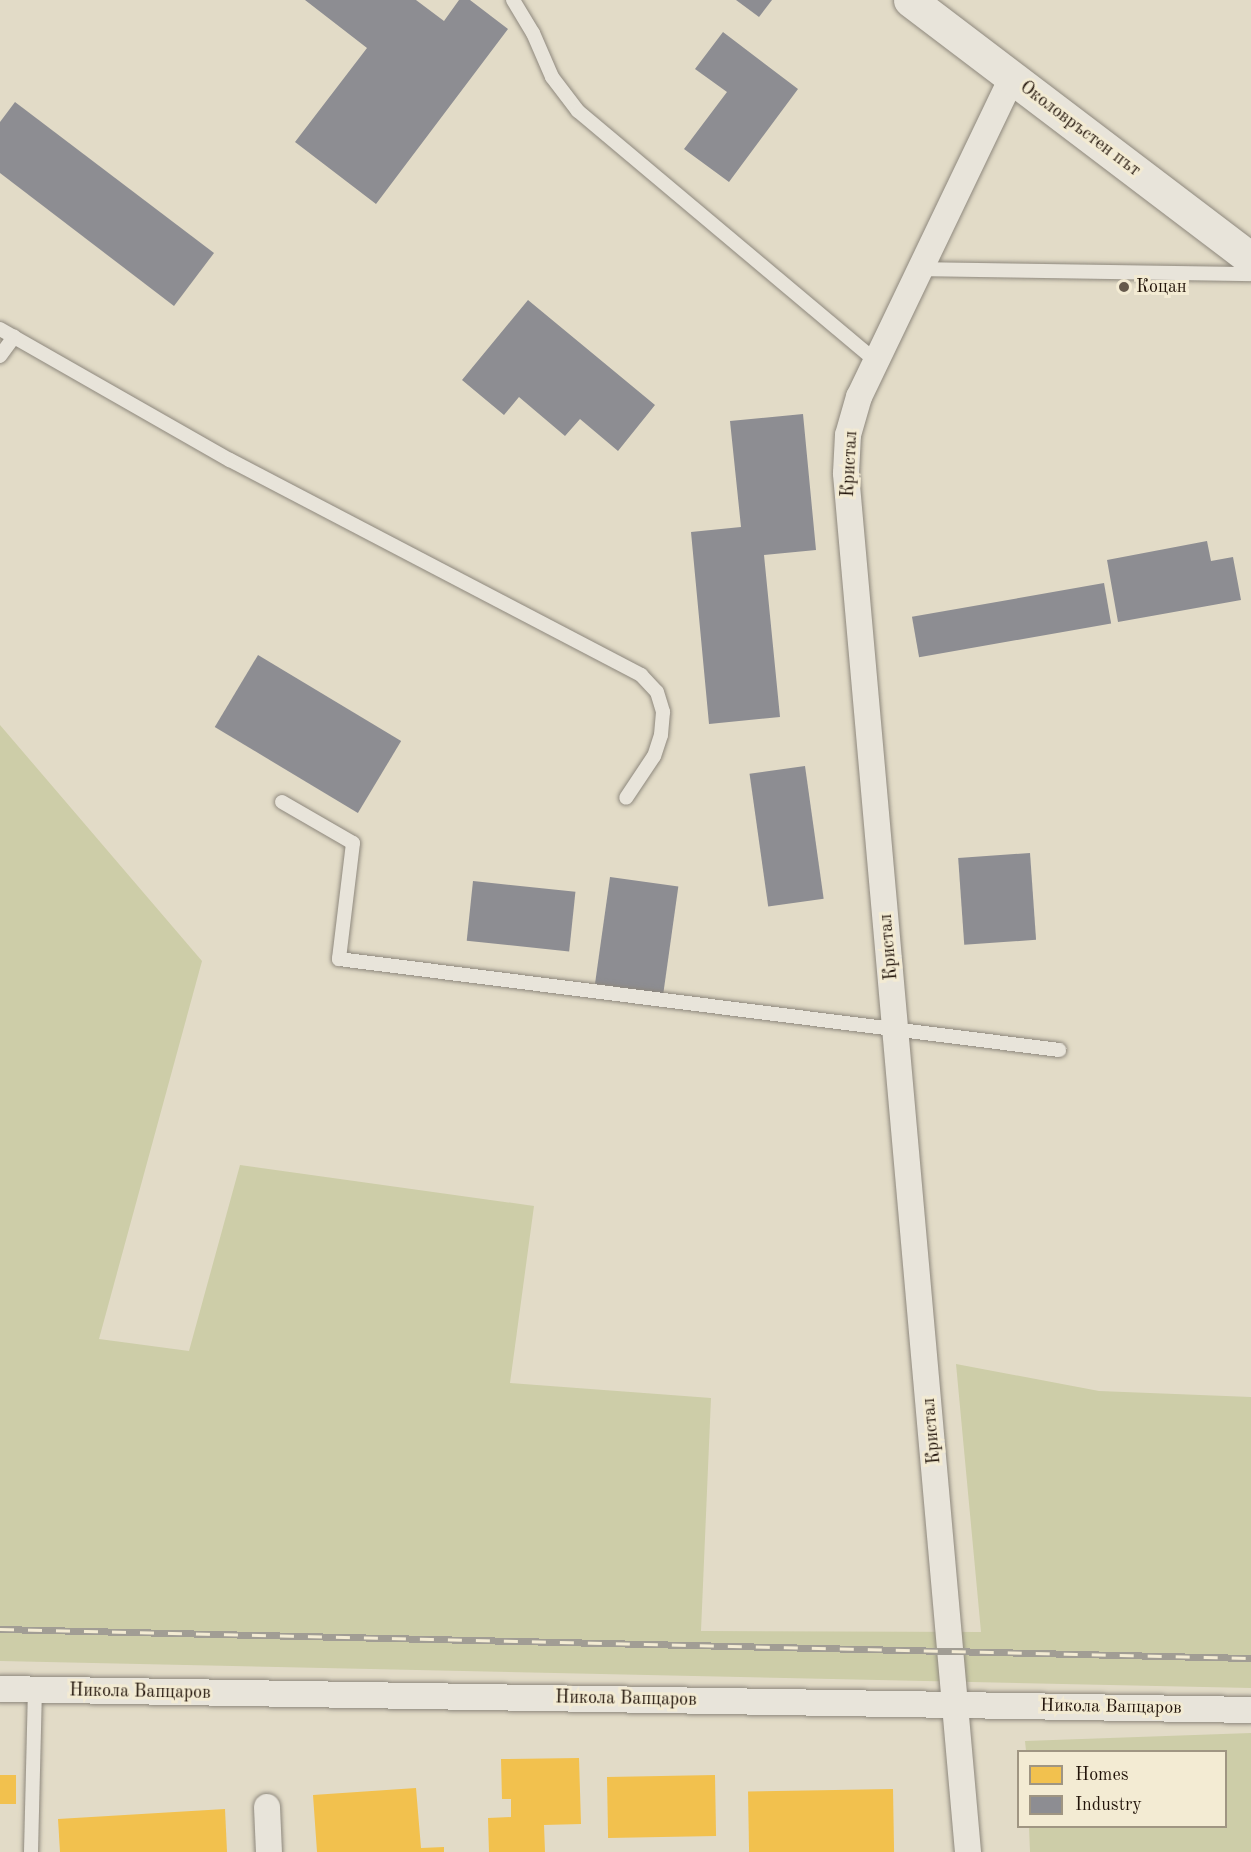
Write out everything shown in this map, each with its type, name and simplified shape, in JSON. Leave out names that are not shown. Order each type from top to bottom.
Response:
[{"type":"street","name":"Околовръстен път","points":[[910,0],[1251,259]]},
{"type":"street","name":"Кристал","points":[[968,1852],[846,473],[848,435],[858,397],[1012,77]]},
{"type":"street","name":"Никола Вапцаров","points":[[0,1689],[1251,1710]]},
{"type":"street","points":[[267,1807],[268,1852]]},
{"type":"lane","points":[[513,0],[533,33],[552,77],[578,111],[876,361]]},
{"type":"lane","points":[[920,269],[1251,274]]},
{"type":"lane","points":[[0,329],[230,460],[641,675],[657,692],[663,712],[661,735],[654,756],[626,798]]},
{"type":"lane","points":[[0,356],[14,337]]},
{"type":"lane","points":[[282,802],[353,843],[339,959],[897,1032],[1059,1050]]},
{"type":"lane","points":[[31,1852],[35,1690]]},
{"type":"green space","points":[[0,725],[202,961],[99,1339],[189,1351],[240,1165],[534,1206],[510,1383],[711,1398],[701,1631],[981,1632],[956,1364],[1099,1391],[1251,1397],[1251,1688],[0,1661]]},
{"type":"green space","points":[[1251,1733],[1251,1852],[1030,1852],[1029,1828],[1227,1828],[1227,1750],[1026,1750],[1025,1741]]},
{"type":"building: Homes","points":[[579,1758],[581,1824],[544,1825],[545,1852],[489,1852],[488,1818],[511,1817],[511,1799],[502,1799],[501,1759]]},
{"type":"building: Homes","points":[[0,1775],[16,1775],[16,1804],[0,1804]]},
{"type":"building: Homes","points":[[715,1775],[716,1836],[608,1838],[607,1777]]},
{"type":"building: Homes","points":[[416,1788],[421,1848],[444,1847],[444,1852],[317,1852],[313,1795]]},
{"type":"building: Homes","points":[[893,1789],[894,1852],[749,1852],[748,1792]]},
{"type":"building: Homes","points":[[225,1809],[227,1852],[60,1852],[58,1819]]},
{"type":"building: Industry","points":[[305,0],[416,0],[444,21],[459,0],[470,0],[508,29],[376,204],[295,142],[367,48]]},
{"type":"building: Industry","points":[[736,0],[772,0],[759,17]]},
{"type":"building: Industry","points":[[723,32],[798,89],[729,182],[684,149],[727,92],[695,69]]},
{"type":"building: Industry","points":[[15,102],[214,253],[174,306],[0,173],[0,122]]},
{"type":"building: Industry","points":[[528,300],[655,405],[618,451],[580,419],[565,436],[519,397],[504,415],[462,380]]},
{"type":"building: Industry","points":[[803,414],[816,550],[764,555],[780,717],[709,724],[691,532],[741,527],[730,421]]},
{"type":"building: Industry","points":[[1207,541],[1211,561],[1233,557],[1241,600],[1118,622],[1107,560]]},
{"type":"building: Industry","points":[[1104,583],[1111,623],[919,657],[912,617]]},
{"type":"building: Industry","points":[[258,655],[401,741],[358,813],[215,727]]},
{"type":"building: Industry","points":[[805,766],[824,899],[768,906],[750,774]]},
{"type":"building: Industry","points":[[1030,853],[1036,940],[964,945],[958,858]]},
{"type":"building: Industry","points":[[610,877],[678,887],[663,994],[595,984]]},
{"type":"building: Industry","points":[[473,881],[575,892],[569,951],[467,941]]},
{"type":"railway","points":[[0,1629],[1251,1658]]},
{"type":"place","name":"Коцан","points":[[1124,287]]}]
